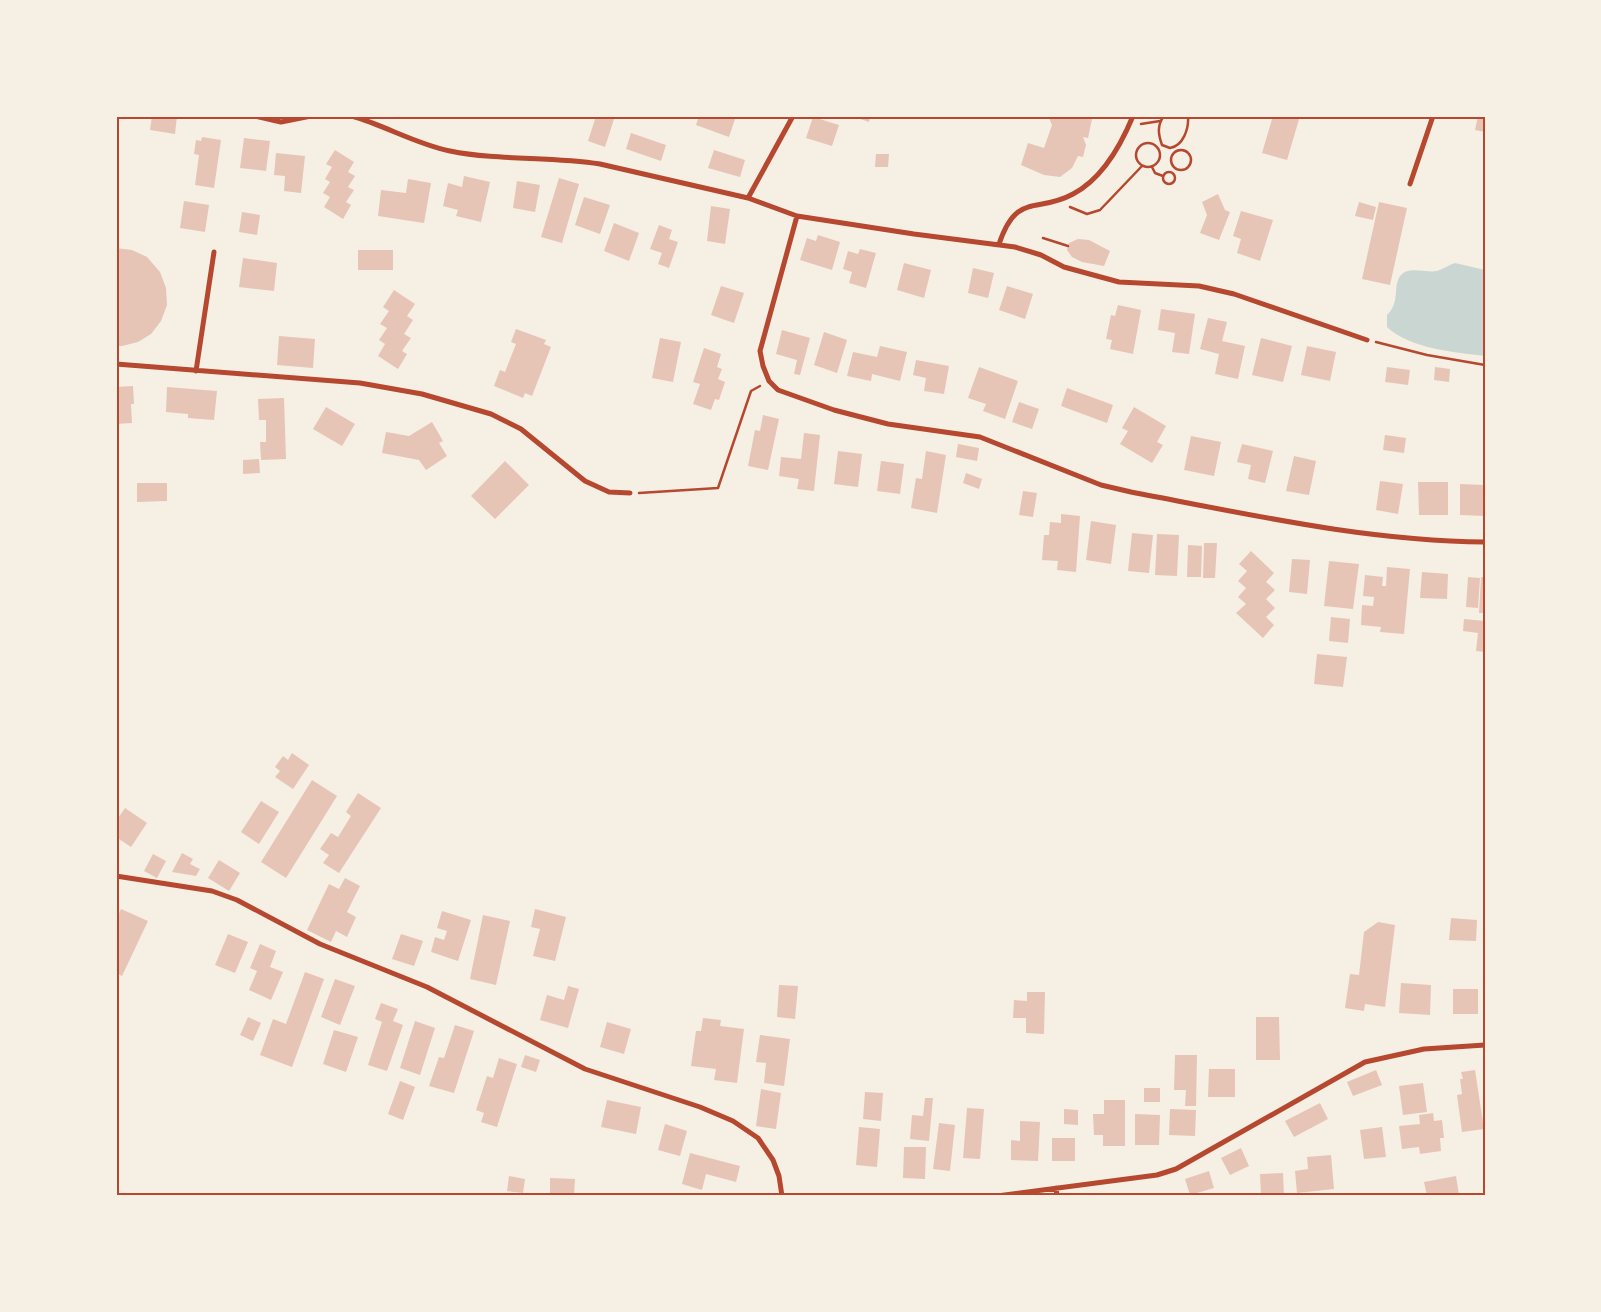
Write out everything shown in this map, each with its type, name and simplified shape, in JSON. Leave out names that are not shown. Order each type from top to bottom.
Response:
[{"type":"street","points":[[255,116],[281,122],[311,116]]},
{"type":"street","points":[[352,116],[428,146],[452,151],[576,160],[748,198],[797,216],[924,236],[999,244],[1041,255],[1064,266],[1119,282],[1199,286],[1234,294],[1367,340]]},
{"type":"street","points":[[748,198],[793,116]]},
{"type":"street","points":[[999,244],[1005,228],[1020,210],[1031,205],[1071,196],[1094,179],[1108,163],[1133,116]]},
{"type":"street","points":[[1410,184],[1433,116]]},
{"type":"street","points":[[797,216],[760,351],[769,381],[778,390],[834,410],[888,424],[980,437],[1101,485],[1131,492],[1326,528],[1413,539],[1485,542]]},
{"type":"street","points":[[196,371],[214,252]]},
{"type":"street","points":[[116,364],[360,383],[422,394],[491,414],[521,429],[585,481],[609,492],[630,493]]},
{"type":"street","points":[[116,876],[212,891],[237,900],[320,944],[452,999],[585,1069],[700,1107],[733,1121],[758,1138],[773,1160],[779,1176],[782,1196]]},
{"type":"street","points":[[997,1196],[1157,1175],[1176,1169],[1365,1062],[1424,1049],[1485,1045]]},
{"type":"street","points":[[1056,1188],[1057,1196]]},
{"type":"path","points":[[1162,145],[1159,134],[1160,121],[1164,116]]},
{"type":"path","points":[[1162,145],[1170,148],[1177,146],[1186,130],[1188,116]]},
{"type":"path","points":[[1128,127],[1160,121]]},
{"type":"path","points":[[1142,166],[1136,155],[1139,147],[1149,143],[1158,148]]},
{"type":"path","points":[[1158,148],[1162,145]]},
{"type":"path","points":[[1177,146],[1179,150]]},
{"type":"path","points":[[1142,166],[1152,167],[1160,160],[1158,148]]},
{"type":"path","points":[[1179,150],[1188,152],[1191,162],[1185,170],[1176,169],[1171,164],[1171,158],[1179,150]]},
{"type":"path","points":[[1058,200],[1078,212],[1093,214],[1114,198],[1142,166]]},
{"type":"path","points":[[1152,167],[1155,173],[1162,176],[1165,183],[1171,184],[1175,180],[1172,173]]},
{"type":"path","points":[[1162,176],[1167,172],[1172,173],[1176,169]]},
{"type":"path","points":[[1043,238],[1068,246]]},
{"type":"path","points":[[1367,340],[1426,355],[1485,365]]},
{"type":"path","points":[[630,493],[718,488],[751,391],[769,381]]},
{"type":"shaded area","points":[[1455,263],[1485,270],[1485,356],[1420,345],[1387,327],[1387,315],[1394,305],[1398,279],[1404,272],[1413,270],[1437,271]]},
{"type":"building","points":[[152,116],[177,116],[175,134],[150,130]]},
{"type":"building","points":[[596,116],[614,119],[605,147],[588,141]]},
{"type":"building","points":[[699,116],[736,116],[729,137],[696,125]]},
{"type":"building","points":[[852,116],[870,116],[869,122]]},
{"type":"building","points":[[1048,116],[1084,116],[1092,119],[1088,138],[1083,137],[1086,145],[1083,157],[1078,156],[1072,168],[1060,177],[1044,175],[1021,165],[1028,143],[1044,148],[1052,125]]},
{"type":"building","points":[[1273,116],[1300,116],[1287,160],[1262,153]]},
{"type":"building","points":[[1478,116],[1485,116],[1485,132],[1475,130]]},
{"type":"building","points":[[813,117],[839,125],[832,146],[806,138]]},
{"type":"building","points":[[631,133],[666,145],[661,161],[626,149]]},
{"type":"building","points":[[202,137],[221,140],[214,188],[195,185],[199,155],[194,154],[196,140],[201,141]]},
{"type":"building","points":[[244,138],[270,141],[266,171],[240,168]]},
{"type":"building","points":[[335,150],[354,162],[348,172],[355,176],[348,187],[354,190],[346,202],[351,205],[343,219],[324,207],[330,197],[323,193],[330,182],[325,179],[332,167],[326,164]]},
{"type":"building","points":[[714,150],[745,160],[740,177],[708,168]]},
{"type":"building","points":[[276,153],[305,156],[301,193],[284,191],[285,176],[274,175]]},
{"type":"building","points":[[876,154],[889,154],[888,167],[875,167]]},
{"type":"building","points":[[464,176],[490,182],[481,222],[456,216],[458,210],[443,206],[448,183],[462,187]]},
{"type":"building","points":[[559,178],[579,184],[562,243],[541,237]]},
{"type":"building","points":[[408,179],[431,183],[424,223],[378,216],[381,190],[406,193]]},
{"type":"building","points":[[517,181],[540,185],[535,212],[513,208]]},
{"type":"building","points":[[1218,194],[1225,210],[1230,212],[1219,240],[1200,233],[1207,215],[1202,202]]},
{"type":"building","points":[[584,197],[610,205],[600,234],[575,225]]},
{"type":"building","points":[[184,201],[209,205],[205,232],[180,228]]},
{"type":"building","points":[[1359,202],[1376,207],[1373,220],[1355,216]]},
{"type":"building","points":[[1379,202],[1407,208],[1390,285],[1362,279]]},
{"type":"building","points":[[711,206],[730,209],[725,244],[707,241]]},
{"type":"building","points":[[1241,211],[1273,220],[1260,261],[1237,253],[1241,239],[1233,236]]},
{"type":"building","points":[[242,212],[260,215],[257,235],[239,232]]},
{"type":"building","points":[[614,223],[639,233],[629,261],[604,251]]},
{"type":"building","points":[[659,225],[672,230],[669,239],[678,242],[669,268],[658,264],[662,253],[650,249]]},
{"type":"building","points":[[818,235],[840,242],[832,270],[800,260],[807,238],[816,241]]},
{"type":"building","points":[[1078,239],[1089,240],[1110,251],[1104,266],[1082,262],[1072,257],[1067,250],[1069,243]]},
{"type":"building","points":[[116,248],[132,250],[147,257],[160,272],[166,288],[167,305],[161,321],[151,334],[138,342],[122,346],[116,346]]},
{"type":"building","points":[[860,249],[876,253],[866,288],[849,283],[852,272],[843,269],[848,251],[858,254]]},
{"type":"building","points":[[358,250],[393,250],[393,270],[358,270]]},
{"type":"building","points":[[243,258],[277,263],[274,291],[239,287]]},
{"type":"building","points":[[904,263],[931,270],[924,298],[897,290]]},
{"type":"building","points":[[973,268],[994,273],[988,298],[968,293]]},
{"type":"building","points":[[721,286],[744,293],[734,323],[711,315]]},
{"type":"building","points":[[1007,286],[1033,294],[1025,319],[999,310]]},
{"type":"building","points":[[394,290],[415,304],[407,316],[413,320],[404,334],[411,338],[402,351],[407,354],[398,369],[378,356],[385,344],[379,340],[387,328],[380,324],[389,311],[383,307]]},
{"type":"building","points":[[1118,305],[1141,310],[1133,354],[1110,349],[1112,340],[1106,339],[1111,315],[1115,316]]},
{"type":"building","points":[[1161,309],[1195,314],[1189,354],[1172,352],[1175,333],[1158,330]]},
{"type":"building","points":[[1208,318],[1227,322],[1222,341],[1245,346],[1238,379],[1215,374],[1219,354],[1200,349]]},
{"type":"building","points":[[516,329],[546,340],[544,344],[551,347],[532,396],[525,393],[523,398],[494,386],[500,370],[505,372],[516,344],[511,342]]},
{"type":"building","points":[[782,330],[810,338],[800,375],[794,374],[797,360],[776,354]]},
{"type":"building","points":[[824,332],[847,340],[837,373],[814,365]]},
{"type":"building","points":[[279,336],[315,339],[313,368],[277,365]]},
{"type":"building","points":[[660,338],[681,342],[673,382],[652,378]]},
{"type":"building","points":[[1261,338],[1292,346],[1283,382],[1252,375]]},
{"type":"building","points":[[880,346],[907,352],[900,381],[872,374],[871,381],[847,376],[853,352],[877,357]]},
{"type":"building","points":[[1307,346],[1336,352],[1330,381],[1301,375]]},
{"type":"building","points":[[704,348],[721,354],[717,367],[722,369],[718,379],[725,382],[719,400],[715,399],[711,410],[693,404],[700,384],[693,382]]},
{"type":"building","points":[[916,360],[949,366],[944,394],[924,391],[926,378],[913,375]]},
{"type":"building","points":[[979,367],[1018,381],[1005,419],[983,411],[986,404],[968,398]]},
{"type":"building","points":[[1387,367],[1410,370],[1408,385],[1385,382]]},
{"type":"building","points":[[1435,367],[1450,369],[1449,382],[1434,380]]},
{"type":"building","points":[[133,386],[134,404],[131,404],[132,423],[116,424],[116,387]]},
{"type":"building","points":[[167,387],[217,391],[214,420],[188,418],[188,414],[166,412]]},
{"type":"building","points":[[1067,388],[1113,405],[1107,423],[1061,406]]},
{"type":"building","points":[[284,398],[286,459],[261,460],[260,442],[266,442],[266,420],[259,420],[258,399]]},
{"type":"building","points":[[1019,402],[1039,409],[1032,429],[1012,422]]},
{"type":"building","points":[[326,407],[355,424],[342,446],[313,429]]},
{"type":"building","points":[[1134,407],[1166,426],[1157,442],[1163,445],[1152,463],[1120,444],[1128,431],[1122,428]]},
{"type":"building","points":[[763,415],[779,419],[768,470],[748,466],[755,430],[760,431]]},
{"type":"building","points":[[432,422],[443,441],[439,443],[447,456],[426,470],[419,460],[382,453],[386,432],[409,436]]},
{"type":"building","points":[[804,433],[820,435],[814,491],[797,489],[799,479],[779,476],[781,457],[801,459]]},
{"type":"building","points":[[1385,435],[1406,438],[1404,453],[1383,450]]},
{"type":"building","points":[[1191,436],[1221,442],[1214,476],[1184,470]]},
{"type":"building","points":[[958,444],[979,448],[977,461],[956,457]]},
{"type":"building","points":[[1242,444],[1273,451],[1265,483],[1248,479],[1251,465],[1237,462]]},
{"type":"building","points":[[838,451],[862,454],[858,487],[834,484]]},
{"type":"building","points":[[926,451],[946,455],[937,513],[911,508],[916,478],[922,479]]},
{"type":"building","points":[[1294,456],[1316,461],[1309,495],[1286,491]]},
{"type":"building","points":[[259,459],[260,473],[243,474],[243,460]]},
{"type":"building","points":[[505,461],[529,485],[495,519],[471,496]]},
{"type":"building","points":[[881,461],[904,464],[900,494],[877,491]]},
{"type":"building","points":[[966,473],[982,479],[979,489],[963,483]]},
{"type":"building","points":[[1380,481],[1403,484],[1398,514],[1376,510]]},
{"type":"building","points":[[1418,482],[1448,482],[1448,515],[1419,515]]},
{"type":"building","points":[[137,483],[167,483],[167,501],[137,502]]},
{"type":"building","points":[[1460,484],[1485,485],[1485,516],[1460,515]]},
{"type":"building","points":[[1023,491],[1037,493],[1033,517],[1019,515]]},
{"type":"building","points":[[1061,514],[1080,516],[1076,572],[1057,570],[1058,561],[1042,560],[1044,535],[1049,535],[1050,522],[1061,523]]},
{"type":"building","points":[[1091,521],[1116,525],[1111,564],[1086,560]]},
{"type":"building","points":[[1132,533],[1153,535],[1149,573],[1128,571]]},
{"type":"building","points":[[1157,534],[1179,535],[1177,576],[1155,575]]},
{"type":"building","points":[[1204,543],[1217,543],[1215,578],[1203,578]]},
{"type":"building","points":[[1188,545],[1202,546],[1201,577],[1187,577]]},
{"type":"building","points":[[1251,551],[1274,573],[1266,582],[1275,590],[1266,599],[1275,608],[1266,617],[1274,625],[1263,638],[1236,613],[1246,604],[1238,597],[1246,588],[1238,581],[1247,571],[1239,564]]},
{"type":"building","points":[[1292,559],[1310,560],[1307,594],[1289,592]]},
{"type":"building","points":[[1329,561],[1359,564],[1353,609],[1324,606]]},
{"type":"building","points":[[1387,567],[1410,569],[1404,634],[1380,632],[1381,627],[1361,625],[1362,605],[1373,606],[1374,597],[1363,596],[1365,575],[1383,577],[1382,586],[1386,586]]},
{"type":"building","points":[[1422,572],[1448,574],[1447,599],[1420,598]]},
{"type":"building","points":[[1468,577],[1480,578],[1478,608],[1466,607]]},
{"type":"building","points":[[1481,577],[1485,577],[1485,613],[1479,613]]},
{"type":"building","points":[[1331,617],[1350,619],[1348,643],[1329,641]]},
{"type":"building","points":[[1464,619],[1485,621],[1485,652],[1476,651],[1478,633],[1463,631]]},
{"type":"building","points":[[1317,654],[1347,657],[1343,687],[1314,684]]},
{"type":"building","points":[[292,753],[309,765],[293,789],[275,777],[280,771],[275,767],[283,756],[288,760]]},
{"type":"building","points":[[312,780],[337,796],[286,878],[261,862]]},
{"type":"building","points":[[358,793],[381,808],[339,873],[323,863],[329,855],[320,849],[331,833],[338,837],[351,816],[346,812]]},
{"type":"building","points":[[261,801],[279,812],[259,844],[241,832]]},
{"type":"building","points":[[125,808],[147,823],[131,847],[116,837],[116,821]]},
{"type":"building","points":[[182,853],[193,859],[190,864],[200,869],[196,876],[172,872]]},
{"type":"building","points":[[153,854],[166,861],[157,878],[144,871]]},
{"type":"building","points":[[219,860],[240,873],[229,891],[208,878]]},
{"type":"building","points":[[345,878],[360,886],[347,912],[356,917],[347,937],[336,931],[331,942],[307,930],[329,884],[339,889]]},
{"type":"building","points":[[121,909],[148,921],[122,976],[116,973],[116,919]]},
{"type":"building","points":[[535,909],[566,917],[555,961],[533,956],[540,929],[531,927]]},
{"type":"building","points":[[442,911],[471,920],[458,961],[431,952],[435,937],[444,940],[447,931],[437,928]]},
{"type":"building","points":[[483,915],[510,921],[496,985],[470,979]]},
{"type":"building","points":[[1451,918],[1477,920],[1476,941],[1449,940]]},
{"type":"building","points":[[1378,922],[1395,925],[1385,1007],[1365,1004],[1364,1011],[1345,1008],[1350,974],[1359,975],[1364,932]]},
{"type":"building","points":[[228,934],[248,942],[235,973],[215,965]]},
{"type":"building","points":[[401,934],[423,941],[414,966],[392,959]]},
{"type":"building","points":[[260,944],[276,951],[270,967],[283,972],[271,1000],[249,990],[257,971],[250,968]]},
{"type":"building","points":[[305,972],[324,979],[292,1067],[260,1055],[273,1019],[286,1024]]},
{"type":"building","points":[[335,979],[355,986],[340,1025],[321,1017]]},
{"type":"building","points":[[1401,983],[1431,985],[1430,1015],[1399,1013]]},
{"type":"building","points":[[779,985],[798,986],[795,1019],[777,1017]]},
{"type":"building","points":[[568,986],[579,989],[568,1028],[540,1020],[547,995],[564,1000]]},
{"type":"building","points":[[1453,989],[1478,989],[1478,1014],[1453,1014]]},
{"type":"building","points":[[1027,992],[1045,992],[1044,1034],[1026,1033],[1026,1018],[1013,1018],[1014,1000],[1027,1001]]},
{"type":"building","points":[[381,1003],[398,1009],[393,1021],[403,1025],[387,1071],[368,1065],[382,1022],[375,1019]]},
{"type":"building","points":[[248,1017],[261,1023],[253,1041],[240,1035]]},
{"type":"building","points":[[1256,1017],[1279,1017],[1280,1060],[1256,1060]]},
{"type":"building","points":[[703,1018],[721,1020],[720,1026],[744,1029],[737,1083],[714,1080],[716,1069],[691,1066],[696,1031],[701,1031]]},
{"type":"building","points":[[415,1021],[435,1028],[420,1075],[400,1068]]},
{"type":"building","points":[[607,1022],[631,1029],[624,1054],[600,1047]]},
{"type":"building","points":[[455,1025],[474,1031],[454,1093],[429,1086],[439,1057],[444,1058]]},
{"type":"building","points":[[334,1030],[358,1037],[346,1072],[323,1064]]},
{"type":"building","points":[[760,1035],[790,1039],[784,1086],[764,1083],[766,1063],[756,1062]]},
{"type":"building","points":[[525,1055],[540,1060],[536,1072],[521,1067]]},
{"type":"building","points":[[1175,1055],[1197,1055],[1196,1106],[1185,1106],[1186,1090],[1174,1090]]},
{"type":"building","points":[[499,1058],[517,1064],[497,1127],[481,1122],[484,1113],[476,1110],[487,1076],[493,1078]]},
{"type":"building","points":[[1209,1069],[1235,1069],[1235,1097],[1208,1097]]},
{"type":"building","points":[[1376,1070],[1382,1085],[1353,1096],[1347,1082]]},
{"type":"building","points":[[1475,1070],[1484,1129],[1462,1132],[1457,1095],[1462,1094],[1460,1079],[1463,1079],[1461,1072]]},
{"type":"building","points":[[400,1081],[415,1087],[403,1120],[388,1114]]},
{"type":"building","points":[[1423,1083],[1427,1112],[1403,1115],[1399,1086]]},
{"type":"building","points":[[1144,1088],[1160,1088],[1160,1102],[1144,1102]]},
{"type":"building","points":[[761,1089],[781,1093],[776,1129],[756,1126]]},
{"type":"building","points":[[865,1092],[883,1093],[881,1121],[863,1119]]},
{"type":"building","points":[[925,1098],[933,1098],[929,1141],[910,1139],[912,1115],[923,1116]]},
{"type":"building","points":[[607,1100],[641,1107],[636,1134],[601,1127]]},
{"type":"building","points":[[1104,1100],[1125,1100],[1125,1146],[1103,1146],[1103,1135],[1094,1135],[1093,1114],[1104,1114]]},
{"type":"building","points":[[1320,1103],[1328,1119],[1294,1137],[1285,1121]]},
{"type":"building","points":[[967,1108],[984,1109],[980,1159],[963,1158]]},
{"type":"building","points":[[1064,1109],[1078,1110],[1078,1125],[1064,1124]]},
{"type":"building","points":[[1170,1109],[1196,1110],[1195,1136],[1169,1135]]},
{"type":"building","points":[[1433,1113],[1434,1121],[1442,1120],[1444,1138],[1440,1138],[1441,1151],[1420,1154],[1419,1147],[1402,1149],[1399,1126],[1420,1124],[1419,1115]]},
{"type":"building","points":[[1135,1114],[1160,1115],[1159,1145],[1135,1145]]},
{"type":"building","points":[[1020,1121],[1040,1122],[1038,1161],[1011,1160],[1011,1140],[1020,1141]]},
{"type":"building","points":[[939,1123],[955,1125],[950,1171],[933,1169]]},
{"type":"building","points":[[665,1124],[687,1131],[680,1156],[658,1150]]},
{"type":"building","points":[[859,1127],[880,1129],[877,1167],[856,1165]]},
{"type":"building","points":[[1382,1127],[1386,1157],[1364,1159],[1360,1130]]},
{"type":"building","points":[[1052,1138],[1075,1138],[1075,1161],[1052,1161]]},
{"type":"building","points":[[904,1147],[926,1147],[925,1179],[903,1178]]},
{"type":"building","points":[[1241,1148],[1249,1166],[1230,1175],[1221,1158]]},
{"type":"building","points":[[690,1153],[740,1166],[736,1182],[706,1174],[702,1190],[682,1184]]},
{"type":"building","points":[[1331,1155],[1334,1189],[1297,1193],[1295,1171],[1308,1169],[1307,1157]]},
{"type":"building","points":[[1209,1171],[1214,1188],[1190,1195],[1185,1179]]},
{"type":"building","points":[[1283,1173],[1284,1196],[1261,1196],[1260,1174]]},
{"type":"building","points":[[509,1176],[525,1179],[523,1193],[507,1191]]},
{"type":"building","points":[[1456,1176],[1459,1195],[1427,1196],[1424,1182]]},
{"type":"building","points":[[550,1178],[575,1179],[574,1196],[550,1196]]}]
